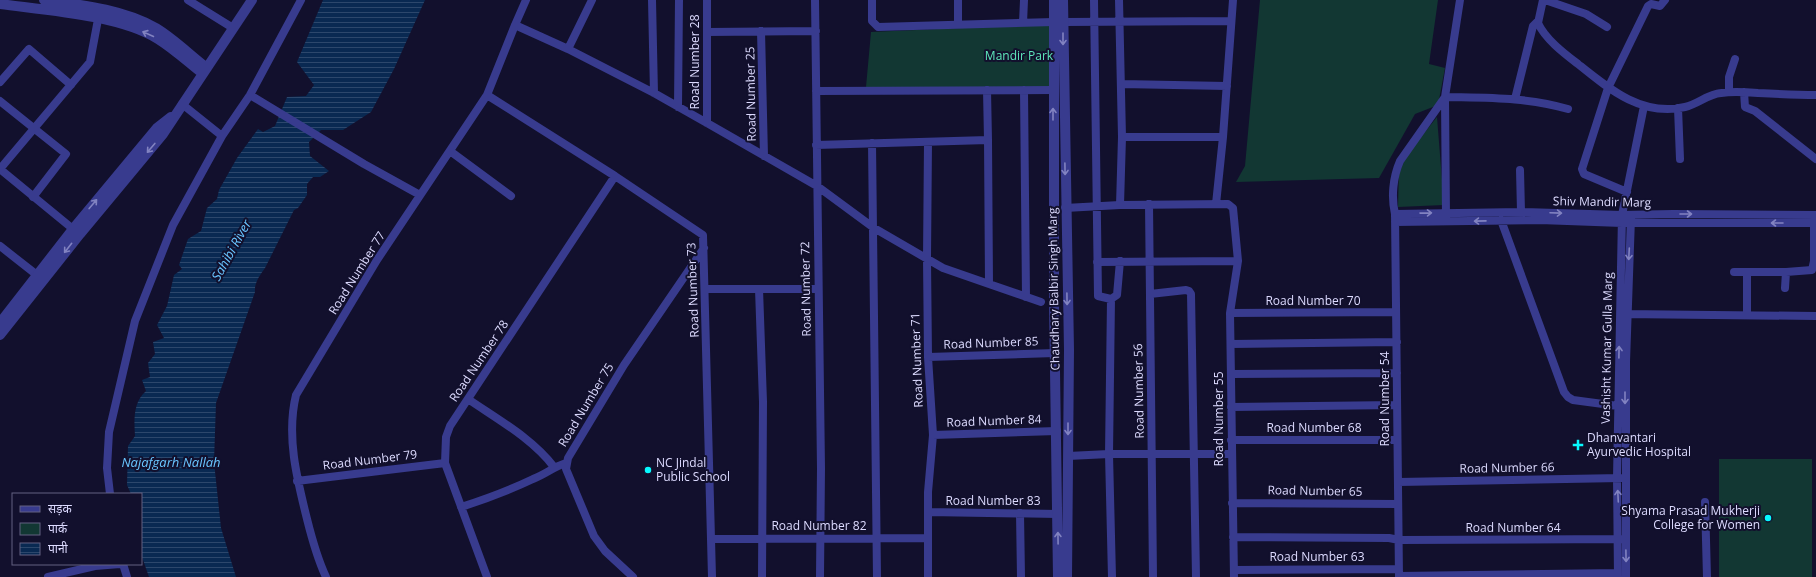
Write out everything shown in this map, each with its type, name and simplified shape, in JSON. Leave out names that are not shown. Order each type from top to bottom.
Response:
[{"type":"street","points":[[44,0],[74,2],[158,39],[204,71]]},
{"type":"street","points":[[188,0],[201,3],[233,28]]},
{"type":"street","points":[[1,329],[163,134],[173,116],[252,0]]},
{"type":"street","points":[[110,493],[107,468],[109,432],[135,321],[173,225],[222,136],[250,95],[301,0]]},
{"type":"street","name":"Road Number 77","points":[[326,577],[318,561],[297,481],[292,431],[292,412],[296,395],[377,260],[487,95],[514,25],[526,0]]},
{"type":"street","points":[[568,49],[592,0]]},
{"type":"street","points":[[652,0],[654,93]]},
{"type":"street","points":[[678,107],[679,0]]},
{"type":"street","name":"Road Number 28","points":[[706,0],[707,123]]},
{"type":"street","name":"Road Number 72","points":[[815,0],[821,468],[819,538],[820,577]]},
{"type":"street","points":[[872,0],[872,20],[878,27],[1023,22],[1231,21]]},
{"type":"street","points":[[958,0],[958,24]]},
{"type":"street","points":[[1023,22],[1024,0]]},
{"type":"street","name":"Chaudhary Balbir Singh Marg","points":[[1054,0],[1059,22],[1069,350],[1067,577]]},
{"type":"street","name":"Chaudhary Balbir Singh Marg","points":[[1058,577],[1053,90],[1059,22],[1063,0]]},
{"type":"street","points":[[1094,0],[1098,296],[1110,299]]},
{"type":"street","points":[[1119,0],[1122,137],[1120,205]]},
{"type":"street","points":[[1065,208],[1149,204],[1216,204],[1223,137],[1232,0]]},
{"type":"street","points":[[1446,217],[1445,97],[1460,0]]},
{"type":"street","points":[[1515,99],[1533,26],[1538,21],[1544,0],[1586,14],[1607,26]]},
{"type":"street","points":[[1627,192],[1584,174],[1582,171],[1608,88],[1648,6],[1651,4],[1660,6],[1666,0]]},
{"type":"street","points":[[0,4],[99,14]]},
{"type":"street","points":[[73,229],[0,169],[90,62],[99,14]]},
{"type":"street","points":[[1538,21],[1539,26],[1557,47],[1608,88],[1623,98],[1644,106],[1661,109],[1678,108],[1692,105],[1710,95],[1729,92],[1816,95]]},
{"type":"street","points":[[514,25],[568,49],[654,93],[707,123],[817,186],[874,228],[943,268],[1041,302]]},
{"type":"street","name":"Road Number 25","points":[[761,31],[764,156]]},
{"type":"street","points":[[707,32],[816,31]]},
{"type":"street","points":[[0,82],[29,49],[71,84]]},
{"type":"street","points":[[1729,92],[1729,77],[1735,59]]},
{"type":"street","points":[[1121,84],[1226,86]]},
{"type":"street","points":[[816,90],[1053,90]]},
{"type":"street","points":[[987,90],[989,284]]},
{"type":"street","points":[[1024,90],[1026,298]]},
{"type":"street","points":[[1744,92],[1745,107],[1755,111],[1816,159]]},
{"type":"street","points":[[250,95],[364,164],[420,195]]},
{"type":"street","name":"Road Number 73","points":[[487,95],[700,232],[704,238],[712,577]]},
{"type":"street","points":[[1445,97],[1515,99],[1542,102],[1568,109]]},
{"type":"street","name":"Road Number 54","points":[[1399,574],[1395,218],[1393,206],[1396,169],[1445,97]]},
{"type":"street","points":[[0,101],[66,154],[33,197]]},
{"type":"street","points":[[182,104],[222,136]]},
{"type":"street","name":"Vashisht Kumar Gulla Marg","points":[[1621,478],[1623,314],[1622,219],[1644,106]]},
{"type":"street","points":[[1678,108],[1680,159]]},
{"type":"street","points":[[1,329],[37,275],[73,229],[157,128],[173,116]]},
{"type":"street","points":[[1122,137],[1223,137]]},
{"type":"street","points":[[816,145],[988,140]]},
{"type":"street","name":"Road Number 71","points":[[928,142],[926,259],[928,357],[933,435],[928,492],[928,577]]},
{"type":"street","points":[[872,144],[874,228],[875,538],[877,577]]},
{"type":"street","points":[[450,151],[511,196]]},
{"type":"street","points":[[1520,170],[1521,212]]},
{"type":"street","name":"Road Number 78","points":[[487,577],[445,463],[446,437],[450,426],[615,176]]},
{"type":"street","name":"Road Number 56","points":[[1149,204],[1153,577]]},
{"type":"street","name":"Road Number 55","points":[[1216,204],[1228,204],[1234,208],[1238,261],[1230,313],[1234,574]]},
{"type":"street","name":"Shiv Mandir Marg","points":[[1446,217],[1521,212],[1631,220],[1673,214],[1815,220]]},
{"type":"street","points":[[1395,218],[1446,217],[1501,220],[1622,219]]},
{"type":"street","points":[[1501,220],[1564,392],[1573,400],[1618,406]]},
{"type":"street","name":"Vashisht Kumar Gulla Marg","points":[[1626,577],[1622,539],[1618,406],[1623,314],[1631,220]]},
{"type":"street","points":[[1734,272],[1786,272],[1812,270],[1814,261],[1815,220]]},
{"type":"street","points":[[0,246],[37,275]]},
{"type":"street","name":"Road Number 75","points":[[633,577],[605,551],[594,536],[566,469],[566,463],[624,365],[704,248]]},
{"type":"street","points":[[1110,299],[1118,293],[1120,261]]},
{"type":"street","points":[[1097,262],[1238,261]]},
{"type":"street","points":[[1746,315],[1747,272]]},
{"type":"street","points":[[1785,288],[1786,272]]},
{"type":"street","points":[[705,289],[818,289]]},
{"type":"street","points":[[759,289],[763,402],[762,577]]},
{"type":"street","points":[[1150,294],[1186,290],[1190,291],[1196,577]]},
{"type":"street","points":[[1110,299],[1112,577]]},
{"type":"street","name":"Road Number 70","points":[[1230,313],[1396,312]]},
{"type":"street","points":[[1623,314],[1816,316]]},
{"type":"street","points":[[1230,344],[1396,342]]},
{"type":"street","name":"Road Number 85","points":[[928,357],[1055,353]]},
{"type":"street","points":[[1231,374],[1397,373]]},
{"type":"street","points":[[468,399],[520,435],[547,458],[554,467]]},
{"type":"street","points":[[1231,407],[1397,405]]},
{"type":"street","name":"Road Number 84","points":[[933,435],[1057,430]]},
{"type":"street","name":"Road Number 68","points":[[1231,440],[1397,440]]},
{"type":"street","points":[[1068,456],[1110,454],[1231,454]]},
{"type":"street","name":"Road Number 79","points":[[297,481],[445,463]]},
{"type":"street","points":[[461,507],[504,492],[547,473],[554,467],[566,463]]},
{"type":"street","name":"Road Number 66","points":[[1398,482],[1621,478]]},
{"type":"street","points":[[1705,502],[1707,577]]},
{"type":"street","name":"Road Number 65","points":[[1232,503],[1398,504]]},
{"type":"street","name":"Road Number 83","points":[[928,512],[1058,514]]},
{"type":"street","points":[[1020,513],[1021,577]]},
{"type":"street","name":"Road Number 64","points":[[1233,537],[1389,538],[1399,540],[1622,539]]},
{"type":"street","name":"Road Number 82","points":[[711,539],[928,538]]},
{"type":"street","name":"Vashisht Kumar Gulla Marg","points":[[1618,575],[1622,539]]},
{"type":"street","points":[[48,577],[95,566],[108,565]]},
{"type":"street","points":[[123,565],[127,577]]},
{"type":"street","name":"Road Number 63","points":[[1234,574],[1618,575]]},
{"type":"green space","points":[[1260,0],[1438,0],[1429,64],[1445,68],[1438,105],[1415,114],[1379,178],[1236,182],[1245,166]]},
{"type":"green space","name":"Mandir Park","points":[[1051,24],[1051,88],[866,87],[871,32]]},
{"type":"green space","points":[[1437,117],[1444,205],[1398,207],[1399,168],[1405,157]]},
{"type":"green space","name":"Shyama Prasad Mukherji College for Women","points":[[1719,459],[1812,459],[1812,577],[1719,577]]},
{"type":"water","name":"Najafgarh Nallah","points":[[323,0],[425,0],[394,69],[371,112],[343,130],[321,130],[309,142],[310,156],[329,171],[320,177],[313,177],[307,184],[307,195],[298,208],[294,210],[255,285],[255,292],[216,403],[214,462],[221,528],[236,577],[149,577],[142,557],[142,493],[131,493],[127,485],[128,446],[135,436],[135,412],[139,400],[146,391],[142,380],[150,377],[148,363],[155,354],[153,342],[164,338],[157,325],[167,306],[174,275],[182,269],[179,265],[188,239],[201,231],[207,208],[217,199],[219,190],[237,158],[258,129],[263,132],[275,126],[287,97],[306,96],[314,85],[297,62]]},
{"type":"place","name":"Dhanvantari Ayurvedic Hospital","points":[[1578,445]]},
{"type":"place","name":"NC Jindal Public School","points":[[648,470]]},
{"type":"place","name":"Shyama Prasad Mukherji College for Women","points":[[1768,518]]},
{"type":"water label","name":"Sahibi River","points":[[231,250]]}]
